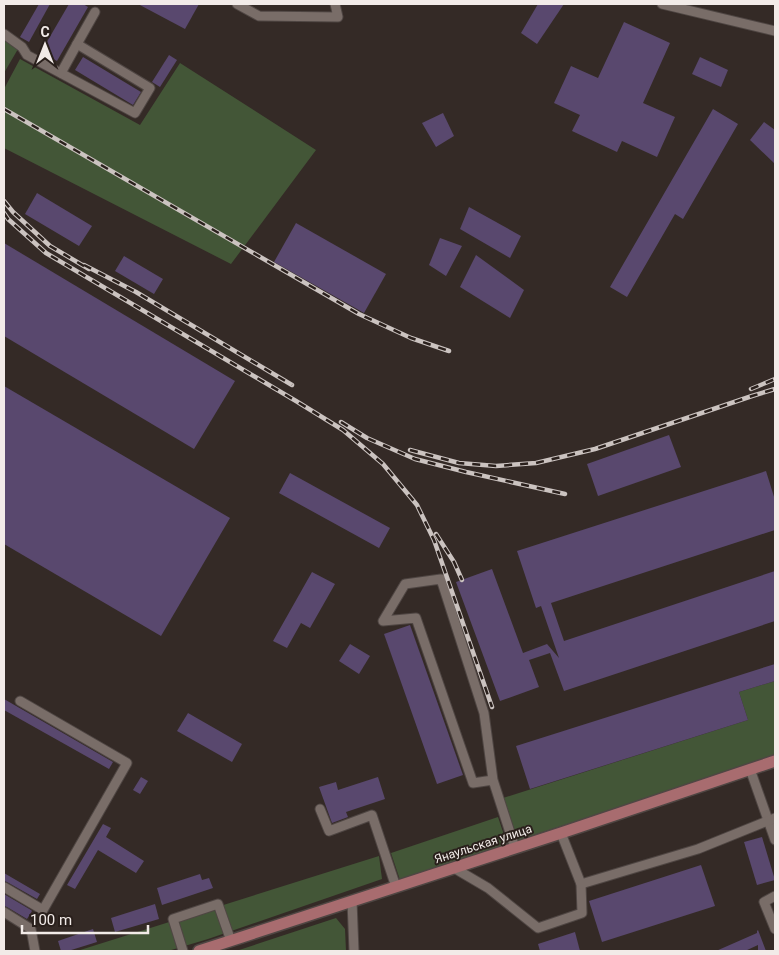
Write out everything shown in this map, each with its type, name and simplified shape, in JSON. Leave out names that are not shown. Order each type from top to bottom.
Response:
[{"type":"main road","name":"Янаульская улица","points":[[206,950],[775,761]]},
{"type":"street","points":[[237,4],[259,16],[338,17],[336,4]]},
{"type":"street","points":[[662,4],[775,31]]},
{"type":"street","points":[[61,74],[96,12]]},
{"type":"street","points":[[4,34],[22,47],[27,55],[135,113],[150,88],[77,44]]},
{"type":"street","points":[[493,780],[473,782],[416,618],[383,621],[404,584],[442,579],[484,713],[493,780],[515,848]]},
{"type":"street","points":[[4,887],[43,910],[127,763],[20,701]]},
{"type":"street","points":[[750,769],[772,819],[775,840]]},
{"type":"street","points":[[320,809],[329,830],[372,815],[396,887]]},
{"type":"street","points":[[581,884],[698,849],[772,819]]},
{"type":"street","points":[[454,868],[488,888],[538,928],[582,914],[581,884],[561,833]]},
{"type":"street","points":[[775,896],[764,902],[775,929]]},
{"type":"street","points":[[352,901],[354,951]]},
{"type":"street","points":[[184,951],[173,919],[218,904],[231,941]]},
{"type":"street","points":[[4,912],[31,929],[35,951]]},
{"type":"green space","points":[[4,40],[18,49],[4,73]]},
{"type":"green space","points":[[20,59],[140,125],[180,63],[316,150],[231,264],[4,148],[4,89]]},
{"type":"green space","points":[[775,681],[775,757],[518,840],[503,798],[748,720],[739,692]]},
{"type":"green space","points":[[498,817],[508,847],[401,883],[391,853]]},
{"type":"green space","points":[[379,856],[382,879],[208,939],[168,951],[77,951]]},
{"type":"green space","points":[[336,918],[345,929],[346,951],[236,951]]},
{"type":"building","points":[[39,4],[50,4],[29,42],[20,37]]},
{"type":"building","points":[[69,4],[83,4],[88,7],[57,61],[41,52]]},
{"type":"building","points":[[138,4],[199,4],[185,29]]},
{"type":"building","points":[[538,4],[564,4],[537,44],[521,33]]},
{"type":"building","points":[[624,22],[670,43],[643,103],[675,117],[657,157],[622,141],[617,152],[572,131],[580,115],[554,103],[571,66],[598,78]]},
{"type":"building","points":[[169,55],[177,60],[160,87],[152,82]]},
{"type":"building","points":[[83,57],[141,92],[133,105],[75,70]]},
{"type":"building","points":[[700,57],[728,70],[721,87],[692,74]]},
{"type":"building","points":[[713,109],[738,124],[683,219],[675,214],[627,297],[610,287]]},
{"type":"building","points":[[443,113],[454,136],[436,147],[422,123]]},
{"type":"building","points":[[764,122],[775,130],[775,164],[750,140]]},
{"type":"building","points":[[37,193],[92,226],[79,246],[25,214]]},
{"type":"building","points":[[469,207],[521,236],[510,258],[460,229]]},
{"type":"building","points":[[296,223],[386,274],[364,313],[274,262]]},
{"type":"building","points":[[440,238],[462,246],[446,276],[429,265]]},
{"type":"building","points":[[4,243],[235,381],[194,449],[4,336]]},
{"type":"building","points":[[476,255],[524,290],[510,318],[460,287]]},
{"type":"building","points":[[124,256],[163,279],[154,294],[115,271]]},
{"type":"building","points":[[4,386],[230,518],[161,636],[4,544]]},
{"type":"building","points":[[669,435],[681,467],[598,496],[587,464]]},
{"type":"building","points":[[766,471],[775,500],[775,530],[551,603],[564,641],[775,571],[775,621],[564,691],[550,653],[529,660],[539,687],[500,701],[456,582],[492,569],[523,653],[547,644],[559,658],[541,606],[536,608],[517,551]]},
{"type":"building","points":[[290,473],[390,528],[379,548],[279,493]]},
{"type":"building","points":[[312,572],[335,584],[310,628],[301,623],[287,648],[273,641]]},
{"type":"building","points":[[410,625],[463,775],[437,784],[384,634]]},
{"type":"building","points":[[350,644],[370,656],[359,674],[339,661]]},
{"type":"building","points":[[775,664],[775,681],[739,692],[748,720],[530,789],[516,746]]},
{"type":"building","points":[[4,699],[113,762],[109,769],[4,710]]},
{"type":"building","points":[[188,713],[242,744],[232,762],[177,731]]},
{"type":"building","points":[[141,777],[148,781],[140,794],[133,790]]},
{"type":"building","points":[[378,777],[385,799],[346,812],[348,817],[332,823],[319,787],[336,782],[338,790]]},
{"type":"building","points":[[103,824],[111,828],[106,837],[144,861],[136,873],[98,850],[75,889],[67,885]]},
{"type":"building","points":[[762,837],[775,880],[757,885],[744,842]]},
{"type":"building","points":[[701,865],[715,906],[602,942],[589,901]]},
{"type":"building","points":[[4,873],[40,894],[37,899],[4,881]]},
{"type":"building","points":[[200,874],[202,880],[209,878],[213,888],[162,905],[157,888]]},
{"type":"building","points":[[4,894],[32,911],[27,919],[4,906]]},
{"type":"building","points":[[155,904],[159,919],[115,932],[111,918]]},
{"type":"building","points":[[93,929],[97,942],[68,951],[61,951],[58,941]]},
{"type":"building","points":[[758,930],[766,951],[758,951],[758,945],[745,951],[716,951],[757,933]]},
{"type":"building","points":[[575,932],[580,951],[540,951],[538,944]]},
{"type":"railway","points":[[4,109],[359,314],[411,338],[449,351]]},
{"type":"railway","points":[[4,201],[13,212],[50,246],[89,269]]},
{"type":"railway","points":[[4,213],[8,219],[46,253],[343,430],[383,464],[417,505],[434,540],[492,707]]},
{"type":"railway","points":[[84,265],[136,292],[292,385]]},
{"type":"railway","points":[[751,389],[775,379]]},
{"type":"railway","points":[[410,450],[459,463],[496,466],[536,463],[595,449],[775,389]]},
{"type":"railway","points":[[341,422],[367,438],[415,459],[565,494]]},
{"type":"railway","points":[[436,534],[454,562],[462,580]]}]
